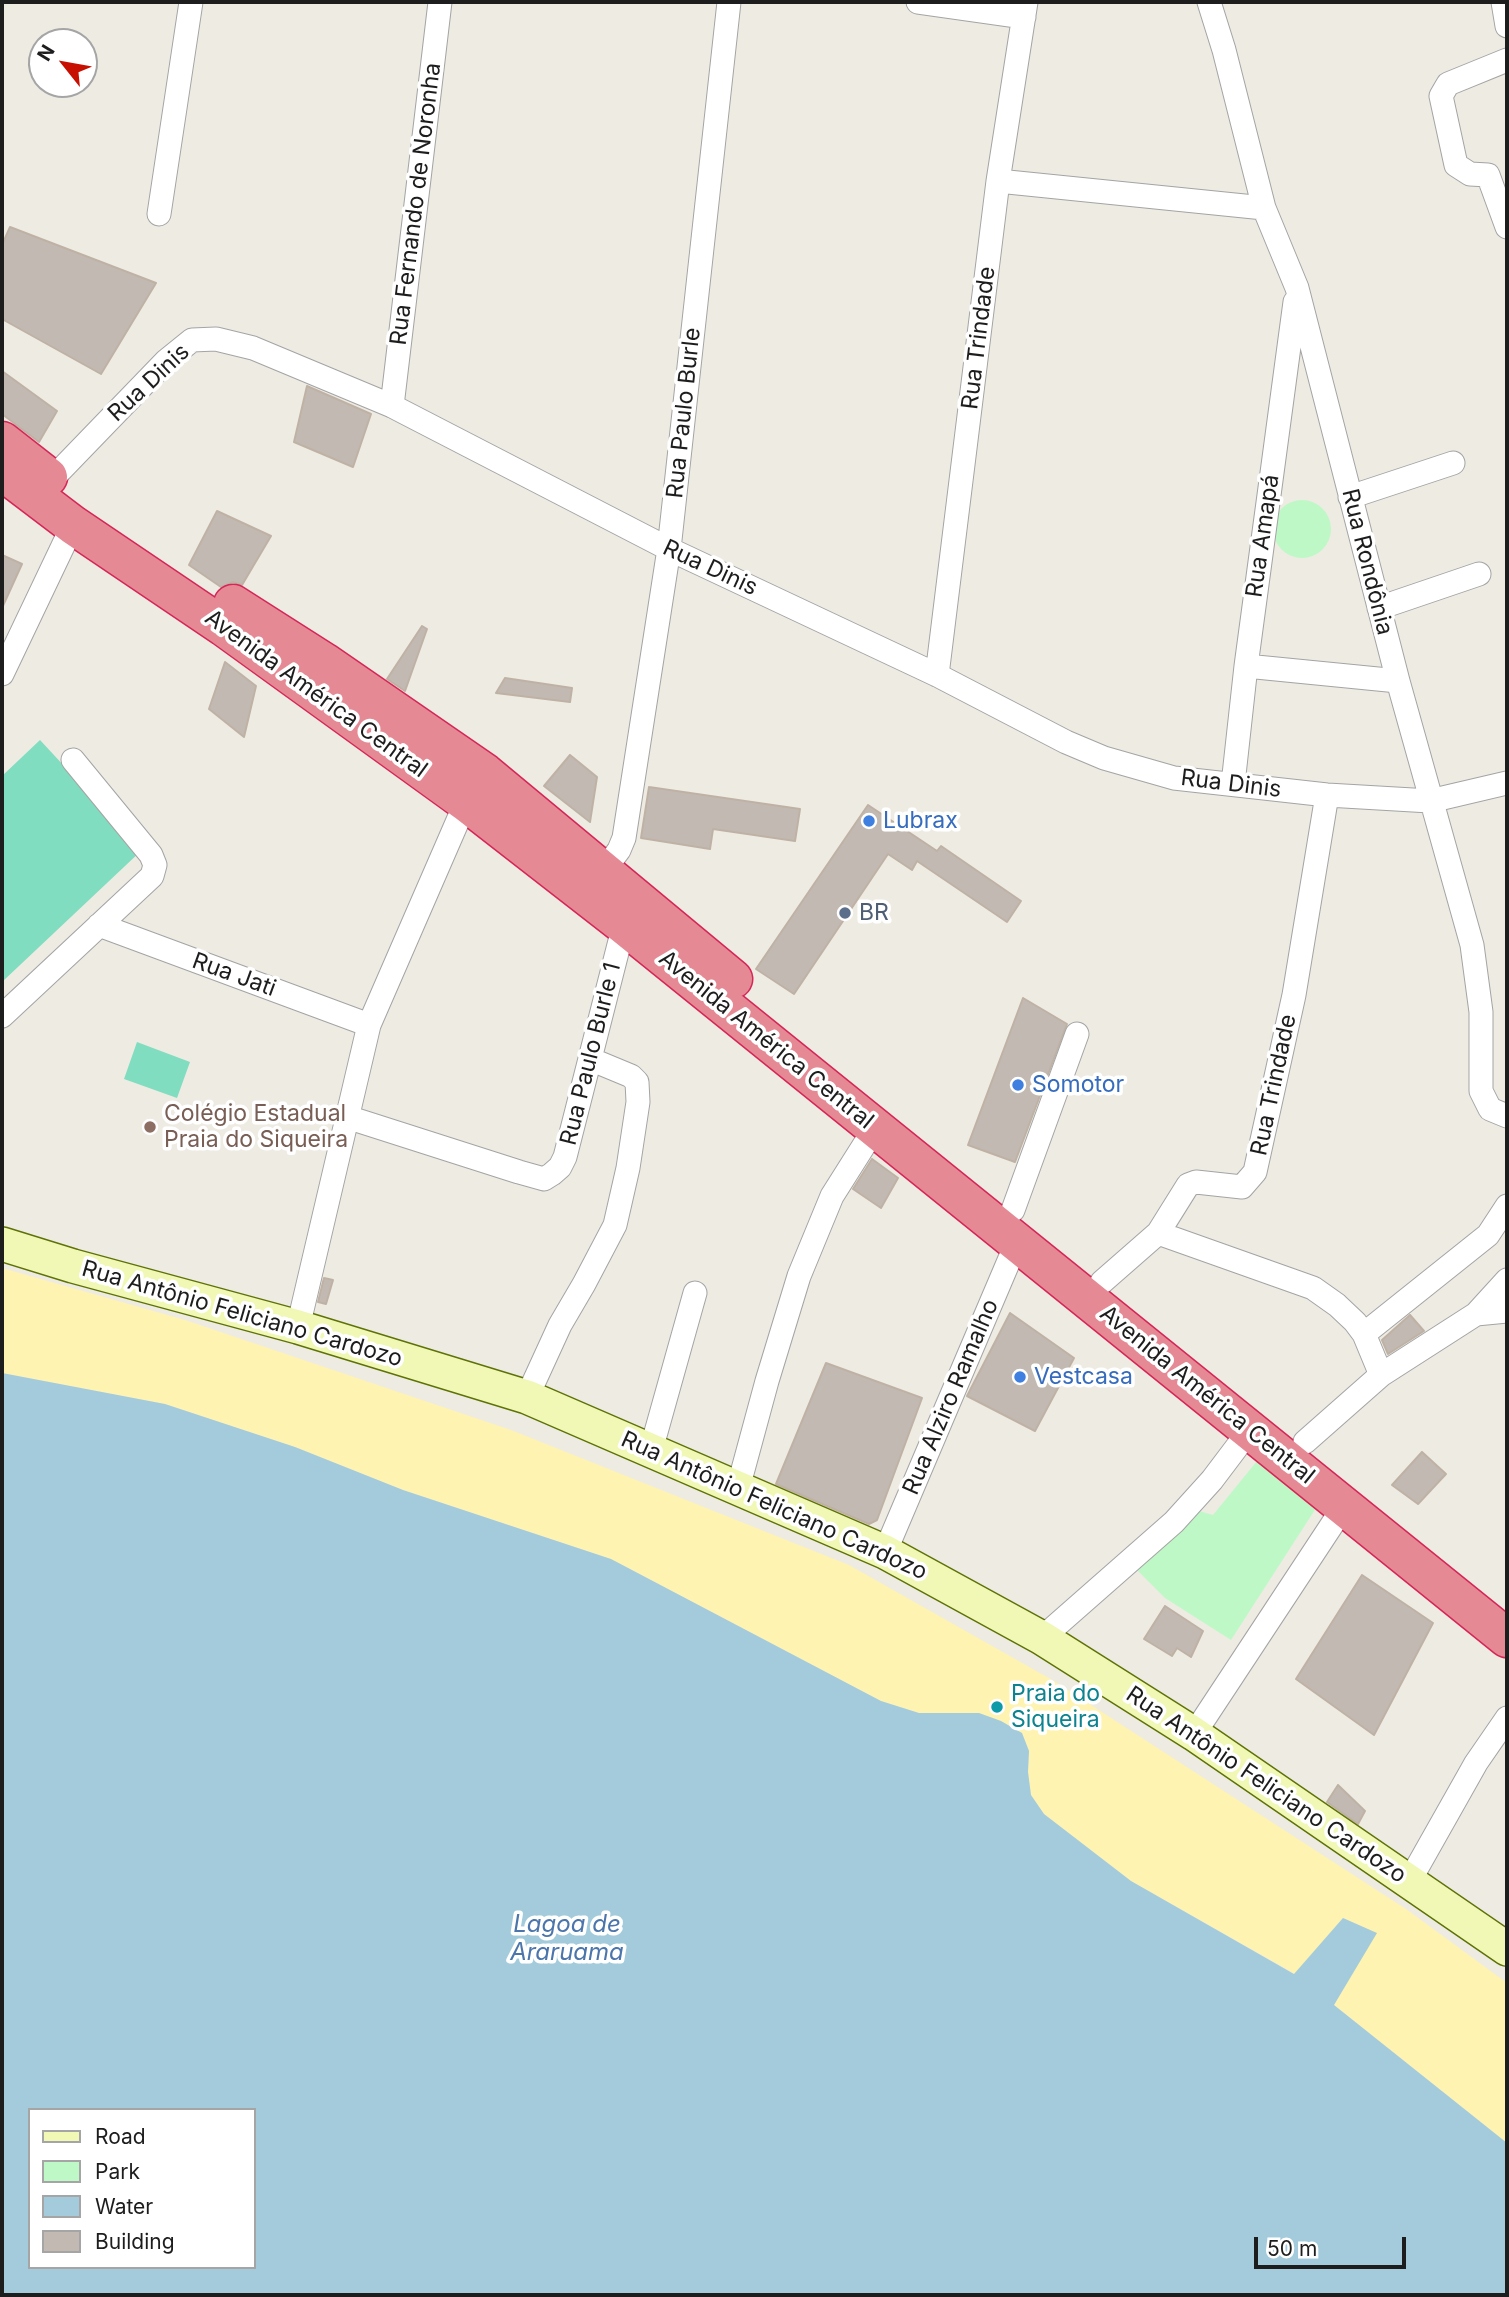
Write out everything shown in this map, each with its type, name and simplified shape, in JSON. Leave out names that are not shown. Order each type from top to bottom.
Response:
[{"type":"highway","name":"Avenida América Central","points":[[2,441],[167,562],[324,662],[485,773],[595,883],[1015,1226],[1249,1431],[1507,1637]]},
{"type":"highway","name":"Avenida América Central","points":[[2,471],[466,802],[595,883],[624,925],[875,1129],[1015,1226],[1102,1282],[1507,1606]]},
{"type":"street","points":[[159,214],[191,2]]},
{"type":"street","name":"Rua Fernando de Noronha","points":[[392,406],[440,2]]},
{"type":"street","name":"Rua Paulo Burle","points":[[595,883],[624,838],[669,549],[729,2]]},
{"type":"street","points":[[918,2],[1025,9]]},
{"type":"street","name":"Rua Rondônia","points":[[1209,2],[1224,50],[1264,208],[1297,288],[1398,681],[1474,956],[1480,1012],[1481,1091],[1490,1109],[1507,1116]]},
{"type":"street","points":[[1503,2],[1507,26]]},
{"type":"street","name":"Rua Trindade","points":[[937,675],[998,181],[1025,9]]},
{"type":"street","points":[[1507,60],[1448,84],[1441,96],[1456,165],[1470,174],[1497,172],[1507,227]]},
{"type":"street","points":[[998,181],[1264,208]]},
{"type":"street","name":"Rua Amapá","points":[[1233,784],[1246,666],[1297,288]]},
{"type":"street","name":"Rua Dinis","points":[[52,480],[166,360],[192,340],[216,339],[253,348],[392,406],[669,549],[937,675],[1066,742],[1104,758],[1174,778],[1327,795],[1430,801],[1507,783]]},
{"type":"street","points":[[1350,497],[1453,463]]},
{"type":"street","points":[[2,674],[73,524]]},
{"type":"street","points":[[1379,608],[1479,574]]},
{"type":"street","points":[[1246,666],[1398,681]]},
{"type":"street","points":[[2,1016],[152,876],[155,865],[151,855],[73,760]]},
{"type":"street","name":"Rua Trindade","points":[[1102,1282],[1158,1233],[1188,1185],[1196,1182],[1242,1187],[1255,1172],[1294,995],[1327,795]]},
{"type":"street","points":[[298,1327],[369,1025],[466,802]]},
{"type":"street","name":"Rua Jati","points":[[99,925],[369,1025]]},
{"type":"street","name":"Rua Paulo Burle 1","points":[[346,1118],[544,1179],[560,1167],[565,1157],[624,925]]},
{"type":"street","name":"Rua Alziro Ramalho","points":[[885,1552],[1015,1226],[1077,1034]]},
{"type":"street","points":[[527,1397],[560,1325],[615,1225],[628,1168],[638,1102],[636,1082],[631,1076],[590,1059]]},
{"type":"street","points":[[738,1488],[786,1314],[814,1236],[832,1196],[875,1129]]},
{"type":"street","points":[[1364,1334],[1498,1231],[1507,1206]]},
{"type":"street","points":[[1158,1233],[1313,1289],[1337,1305],[1364,1334],[1381,1375]]},
{"type":"street","name":"Rua Antônio Feliciano Cardozo","points":[[2,1244],[298,1327],[527,1397],[885,1552],[1042,1638],[1194,1734],[1507,1949]]},
{"type":"street","points":[[1304,1442],[1381,1375],[1476,1314],[1507,1280]]},
{"type":"street","points":[[651,1450],[695,1293]]},
{"type":"street","points":[[1476,1314],[1507,1311]]},
{"type":"street","points":[[1042,1638],[1174,1522],[1212,1480],[1249,1431]]},
{"type":"street","points":[[1194,1734],[1345,1505]]},
{"type":"street","points":[[1409,1880],[1476,1763],[1507,1718]]},
{"type":"sand","name":"Praia do Siqueira","points":[[2,1268],[185,1320],[511,1430],[849,1565],[1054,1681],[1406,1909],[1507,1983],[1507,2143],[1334,2005],[1376,1933],[1343,1918],[1295,1974],[1131,1881],[1044,1814],[1031,1795],[1029,1751],[1022,1733],[1001,1721],[979,1713],[919,1713],[881,1701],[611,1559],[403,1490],[295,1447],[165,1404],[2,1373]]},
{"type":"green space","points":[[1302,500],[1313,502],[1326,513],[1331,529],[1329,540],[1318,553],[1302,558],[1291,556],[1278,545],[1273,529],[1275,518],[1286,505]]},
{"type":"green space","points":[[40,740],[142,850],[2,982],[2,776]]},
{"type":"green space","points":[[137,1042],[190,1062],[177,1098],[124,1079]]},
{"type":"green space","points":[[1257,1461],[1318,1505],[1231,1640],[1165,1598],[1133,1566],[1192,1509],[1213,1515]]},
{"type":"water","name":"Lagoa de Araruama","points":[[2,1373],[165,1404],[295,1447],[403,1490],[611,1559],[881,1701],[919,1713],[979,1713],[1001,1721],[1022,1733],[1029,1751],[1031,1795],[1044,1814],[1131,1881],[1294,1974],[1343,1918],[1377,1933],[1334,2005],[1507,2143],[1507,2295],[2,2295]]},
{"type":"building","points":[[10,227],[156,283],[101,374],[2,319],[2,245]]},
{"type":"building","points":[[2,371],[57,411],[39,442],[2,414]]},
{"type":"building","points":[[307,386],[371,414],[353,467],[294,442]]},
{"type":"building","points":[[217,511],[271,536],[242,585],[233,582],[221,587],[189,565]]},
{"type":"building","points":[[2,555],[22,564],[2,608]]},
{"type":"building","points":[[422,626],[427,629],[405,691],[387,679]]},
{"type":"building","points":[[225,662],[256,686],[244,737],[209,709]]},
{"type":"building","points":[[505,678],[572,688],[570,702],[496,693]]},
{"type":"building","points":[[570,755],[597,777],[590,822],[544,786]]},
{"type":"building","points":[[649,787],[800,809],[795,841],[713,829],[710,849],[641,838]]},
{"type":"building","points":[[868,805],[937,851],[941,846],[1021,901],[1007,922],[917,861],[912,870],[888,854],[794,994],[756,969]]},
{"type":"building","name":"Somotor","points":[[1023,998],[1067,1024],[1015,1162],[968,1145]]},
{"type":"building","points":[[872,1159],[898,1178],[881,1208],[853,1189]]},
{"type":"building","points":[[324,1278],[333,1280],[326,1304],[318,1302]]},
{"type":"building","name":"Vestcasa","points":[[1010,1313],[1074,1358],[1035,1431],[967,1396]]},
{"type":"building","points":[[1410,1315],[1424,1331],[1388,1354],[1382,1340]]},
{"type":"building","points":[[826,1363],[922,1398],[877,1520],[869,1524],[776,1484]]},
{"type":"building","points":[[1422,1452],[1446,1474],[1418,1504],[1392,1485]]},
{"type":"building","points":[[1362,1575],[1433,1623],[1374,1735],[1296,1679]]},
{"type":"building","points":[[1165,1606],[1203,1631],[1191,1657],[1177,1648],[1172,1656],[1144,1639]]},
{"type":"building","points":[[1338,1785],[1365,1811],[1358,1824],[1327,1802]]},
{"type":"place","name":"Lubrax","points":[[869,821]]},
{"type":"place","name":"BR","points":[[845,913]]},
{"type":"place","name":"Somotor","points":[[1018,1085]]},
{"type":"place","name":"Colégio Estadual Praia do Siqueira","points":[[150,1127]]},
{"type":"place","name":"Vestcasa","points":[[1020,1377]]},
{"type":"place","name":"Praia do Siqueira","points":[[997,1707]]}]
